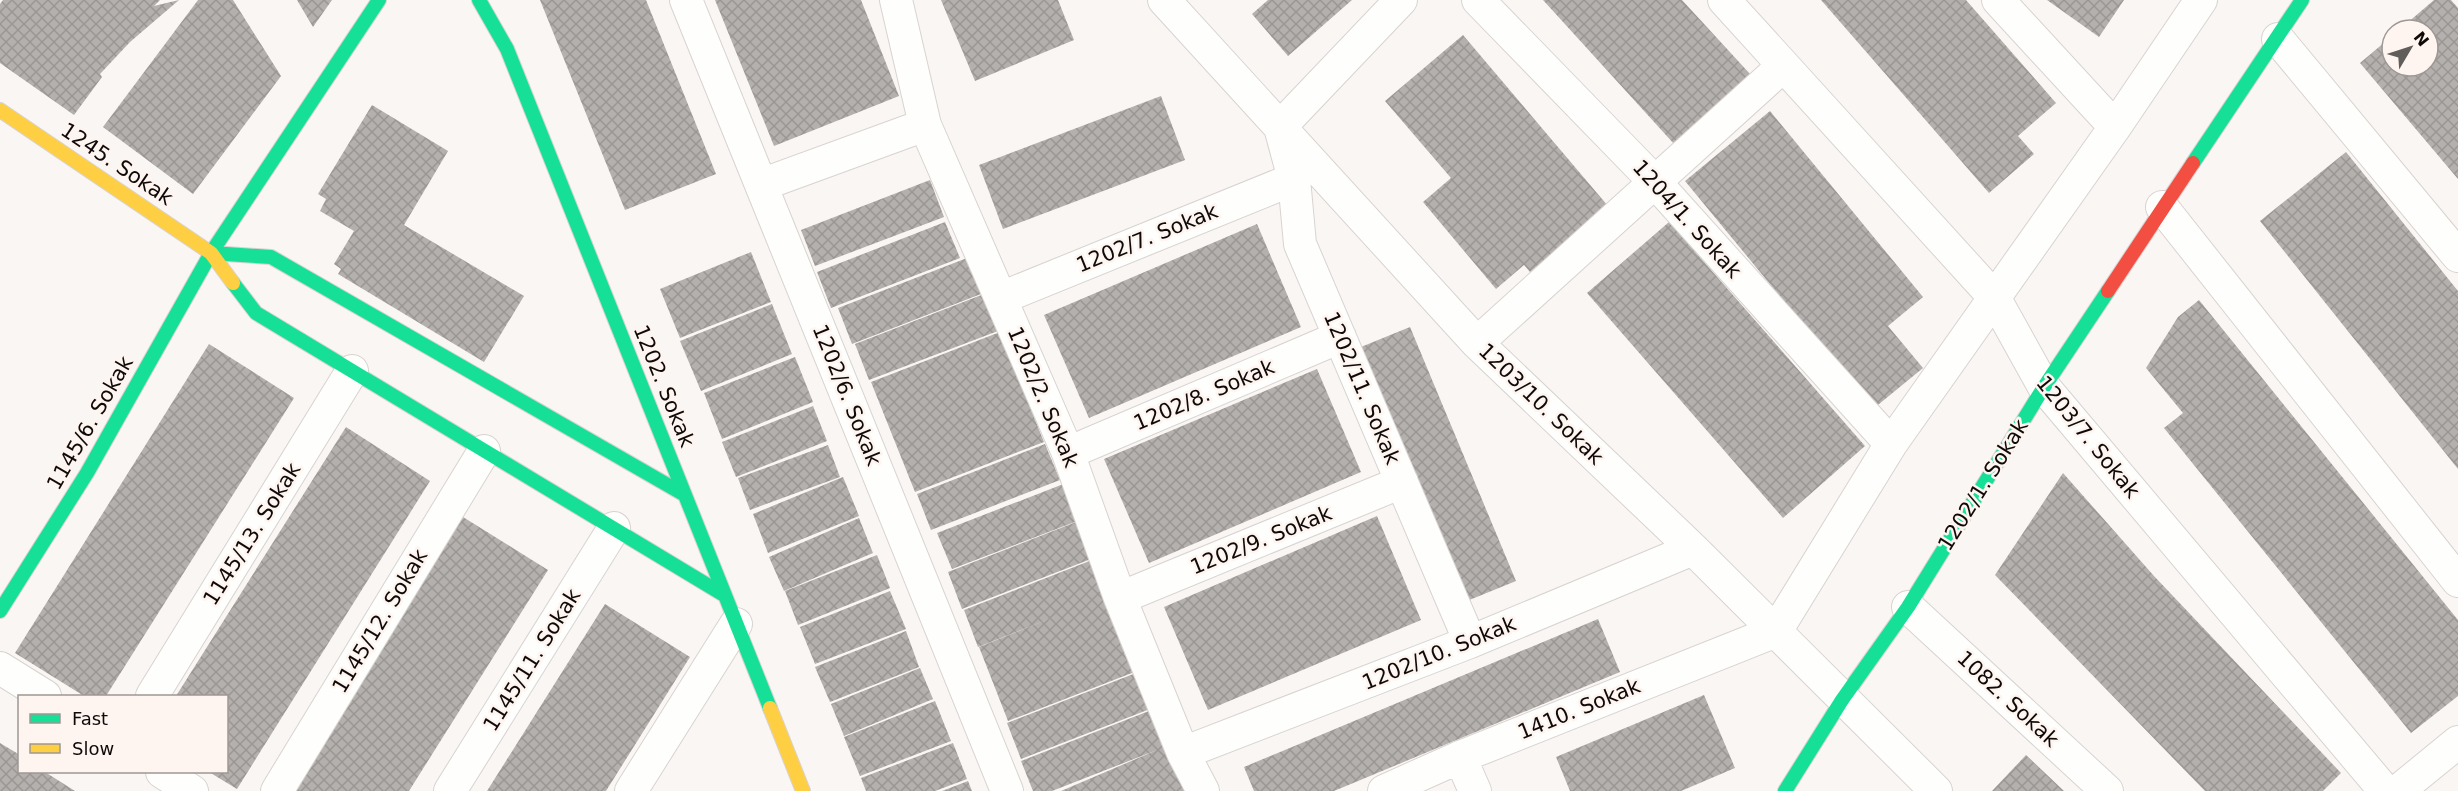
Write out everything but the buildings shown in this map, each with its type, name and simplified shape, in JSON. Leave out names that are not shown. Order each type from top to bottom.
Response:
[{"type":"street","name":"1145/6. Sokak","points":[[0,611],[87,473],[211,253],[379,0]]},
{"type":"street","name":"1202. Sokak","points":[[479,0],[507,49],[801,790]]},
{"type":"street","name":"1202/6. Sokak","points":[[686,0],[1007,791]]},
{"type":"street","name":"1202/2. Sokak","points":[[896,0],[925,124],[1068,453],[1120,598],[1183,753],[1203,791]]},
{"type":"street","name":"1203/10. Sokak","points":[[1164,0],[1477,343],[1693,549],[1842,700],[1936,791]]},
{"type":"street","points":[[1280,127],[1401,0]]},
{"type":"street","name":"1204/1. Sokak","points":[[1478,0],[1655,182],[1890,444]]},
{"type":"street","name":"1203/7. Sokak","points":[[1724,0],[1994,297],[2043,387],[2385,791]]},
{"type":"street","points":[[1998,0],[2115,127]]},
{"type":"street","points":[[1776,631],[1890,444],[2115,127],[2201,0]]},
{"type":"street","name":"1202/1. Sokak","points":[[1785,791],[1842,700],[1908,607],[2043,387],[2302,0]]},
{"type":"street","points":[[2278,39],[2458,256]]},
{"type":"street","points":[[1477,343],[1783,66]]},
{"type":"street","name":"1245. Sokak","points":[[0,110],[211,253]]},
{"type":"street","points":[[761,185],[925,124]]},
{"type":"street","name":"1202/11. Sokak","points":[[1280,127],[1294,179],[1300,244],[1470,642]]},
{"type":"street","name":"1202/7. Sokak","points":[[1001,298],[1294,179]]},
{"type":"street","points":[[2162,207],[2458,581]]},
{"type":"street","points":[[211,253],[256,314],[724,595]]},
{"type":"street","points":[[211,253],[271,257],[685,495]]},
{"type":"street","name":"1202/8. Sokak","points":[[1068,453],[1340,337]]},
{"type":"street","name":"1145/13. Sokak","points":[[153,695],[352,371]]},
{"type":"street","name":"1145/12. Sokak","points":[[277,791],[484,451]]},
{"type":"street","name":"1202/9. Sokak","points":[[1120,598],[1402,482]]},
{"type":"street","name":"1145/11. Sokak","points":[[450,791],[614,528]]},
{"type":"street","name":"1202/10. Sokak","points":[[1183,753],[1470,642],[1693,549]]},
{"type":"street","name":"1082. Sokak","points":[[1908,607],[2107,791]]},
{"type":"street","points":[[631,791],[736,624]]},
{"type":"street","name":"1410. Sokak","points":[[1384,791],[1460,756],[1776,631]]},
{"type":"street","points":[[0,668],[43,695]]},
{"type":"street","points":[[2398,791],[2458,742]]},
{"type":"street","points":[[1460,756],[1475,791]]},
{"type":"street","points":[[165,773],[192,791]]},
{"type":"traffic: fast","points":[[0,611],[87,473],[211,253],[379,0]]},
{"type":"traffic: fast","points":[[479,0],[507,49],[770,708]]},
{"type":"traffic: fast","points":[[2193,163],[2302,0]]},
{"type":"traffic: fast","points":[[211,253],[271,257],[685,495]]},
{"type":"traffic: fast","points":[[233,283],[256,313],[724,595]]},
{"type":"traffic: fast","points":[[1785,791],[1842,700],[1908,607],[2044,387],[2108,291]]},
{"type":"traffic: slow","points":[[0,110],[211,253],[233,283]]},
{"type":"traffic: slow","points":[[770,708],[803,791]]},
{"type":"traffic: jam","points":[[2108,291],[2193,163]]}]
